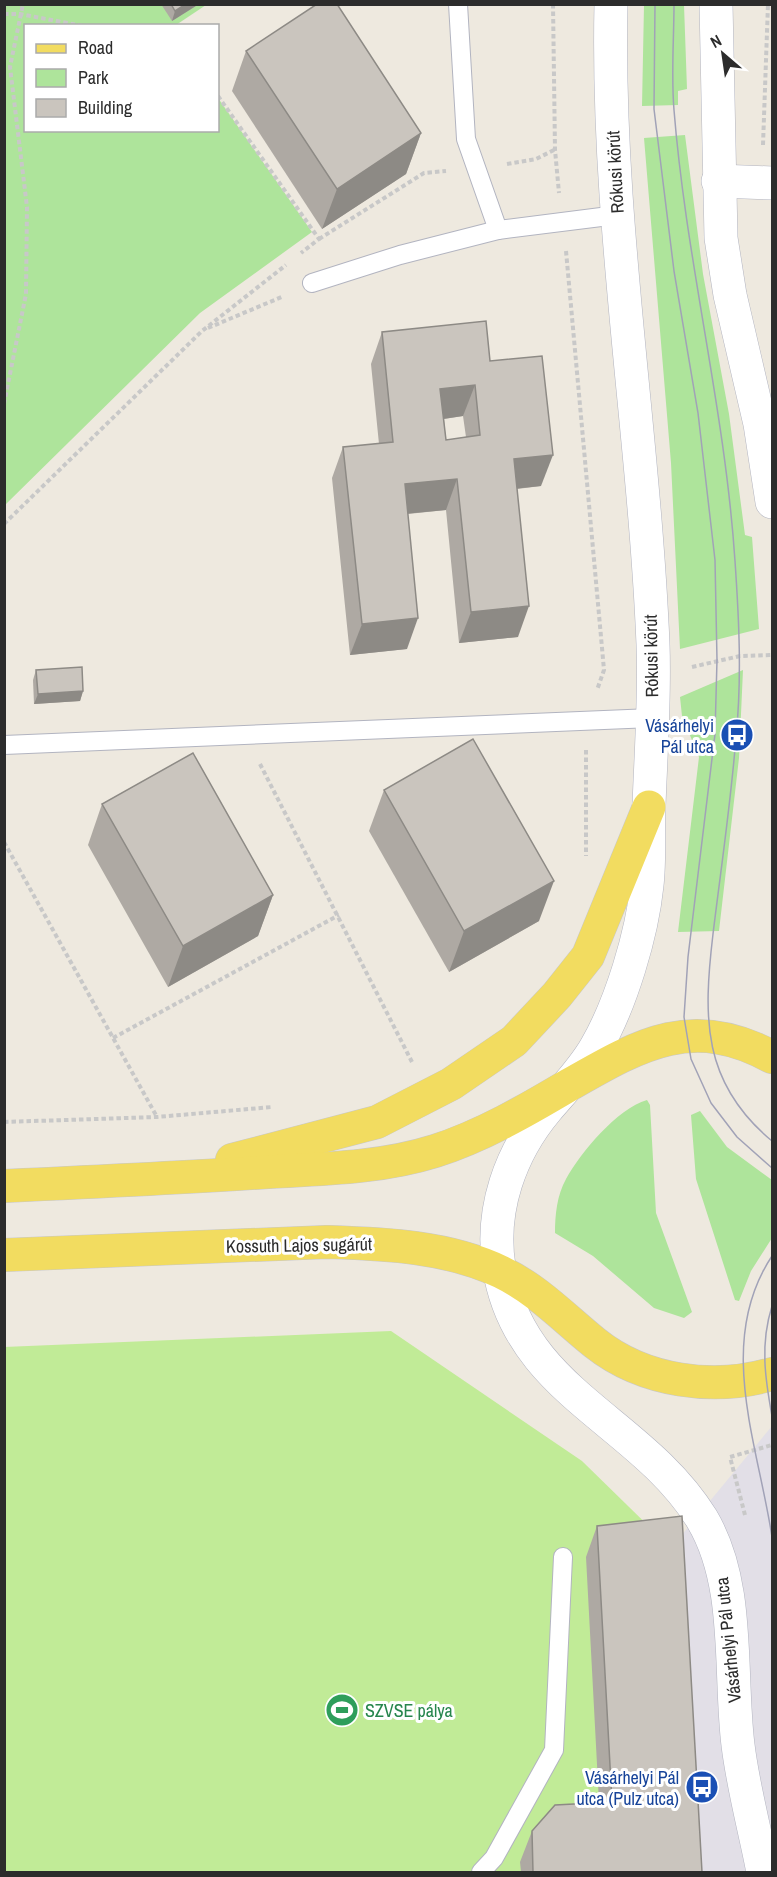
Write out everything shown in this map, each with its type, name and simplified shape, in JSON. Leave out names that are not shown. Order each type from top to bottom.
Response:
[{"type":"main road","name":"Rókusi körút","points":[[500,1271],[496,1242],[498,1217],[503,1191],[513,1162],[527,1135],[569,1086],[594,1051],[619,998],[647,887],[652,638],[642,484],[617,215],[609,90],[611,4]]},
{"type":"main road","points":[[716,4],[721,238],[730,295],[760,424],[772,502]]},
{"type":"main road","points":[[718,181],[767,183]]},
{"type":"main road","points":[[158,1179],[377,1122],[451,1084],[514,1041],[557,995],[588,956],[649,807]]},
{"type":"main road","points":[[4,1186],[358,1166],[412,1157],[434,1152],[495,1127],[637,1047],[686,1035],[726,1039],[756,1048],[772,1057]]},
{"type":"main road","name":"Kossuth Lajos sugárút","points":[[4,1255],[327,1242],[379,1244],[437,1251],[500,1271],[544,1298],[596,1344],[642,1369],[700,1383],[743,1381],[772,1374]]},
{"type":"main road","name":"Vásárhelyi Pál utca","points":[[500,1271],[509,1309],[530,1348],[574,1395],[655,1460],[703,1521],[718,1554],[727,1596],[738,1747],[763,1872]]},
{"type":"lane","points":[[458,4],[466,139],[498,231]]},
{"type":"lane","points":[[312,283],[400,255],[498,231],[617,215]]},
{"type":"lane","points":[[4,745],[652,718]]},
{"type":"lane","points":[[481,1872],[494,1858],[554,1750],[563,1557]]},
{"type":"path","points":[[4,404],[26,294],[27,207],[10,67],[23,4]]},
{"type":"path","points":[[553,4],[555,150],[604,670],[585,722],[586,860]]},
{"type":"path","points":[[767,183],[768,4]]},
{"type":"path","points":[[4,14],[21,14],[73,24]]},
{"type":"path","points":[[219,97],[319,239]]},
{"type":"path","points":[[4,524],[202,331],[319,239],[424,173],[536,159],[555,150]]},
{"type":"path","points":[[202,331],[312,283]]},
{"type":"path","points":[[245,736],[339,915],[413,1063]]},
{"type":"path","points":[[4,842],[157,1117]]},
{"type":"path","points":[[113,1038],[339,915]]},
{"type":"path","points":[[4,1122],[157,1117],[284,1107]]},
{"type":"path","points":[[718,1554],[750,1536],[730,1457],[772,1445]]},
{"type":"shaded area","points":[[772,1426],[772,1872],[689,1872],[671,1548]]},
{"type":"green space","points":[[5,5],[206,5],[178,24],[24,24],[24,132],[219,132],[219,99],[312,232],[200,313],[5,505]]},
{"type":"green space","points":[[644,5],[684,5],[687,89],[678,91],[678,105],[642,106]]},
{"type":"green space","points":[[685,135],[703,274],[729,414],[745,535],[752,537],[759,629],[680,649],[671,463],[644,138]]},
{"type":"green space","points":[[743,670],[739,758],[719,931],[678,932],[699,757],[682,716],[680,697]]},
{"type":"green space","points":[[647,1100],[650,1105],[656,1213],[692,1312],[684,1318],[654,1308],[593,1256],[555,1233],[559,1198],[563,1185],[573,1168],[590,1145],[612,1122],[624,1112]]},
{"type":"green space","points":[[700,1111],[727,1147],[772,1180],[772,1238],[751,1271],[739,1301],[735,1300],[696,1179],[691,1115]]},
{"type":"green space","name":"SZVSE pálya","points":[[391,1331],[582,1461],[671,1548],[689,1872],[5,1872],[4,1347]]},
{"type":"building","points":[[171,4],[186,4],[175,11]]},
{"type":"building","points":[[317,4],[337,4],[421,133],[337,189],[246,51]]},
{"type":"building","points":[[486,321],[490,361],[542,356],[553,455],[514,459],[529,606],[471,612],[457,479],[405,484],[418,618],[362,624],[343,447],[393,442],[382,332]],"holes":[[[475,385],[480,435],[446,440],[440,389]]]},
{"type":"building","points":[[82,667],[83,691],[38,694],[36,670]]},
{"type":"building","points":[[473,739],[554,881],[464,931],[384,790]]},
{"type":"building","points":[[193,753],[273,895],[183,946],[102,804]]},
{"type":"building","points":[[682,1516],[702,1872],[533,1872],[532,1831],[555,1805],[612,1802],[597,1526]]},
{"type":"tram line","points":[[655,4],[654,109],[674,271],[698,413],[715,560],[717,660],[715,734],[688,957],[684,1017],[691,1059],[711,1103],[737,1137],[772,1168]]},
{"type":"tram line","points":[[674,4],[673,97],[680,166],[723,448],[730,504],[739,627],[738,715],[710,965],[709,1021],[712,1047],[720,1072],[732,1096],[749,1119],[772,1141]]},
{"type":"tram line","points":[[772,1256],[755,1289],[746,1323],[743,1358],[745,1394],[772,1537]]},
{"type":"tram line","points":[[772,1306],[765,1347],[767,1388],[772,1416]]},
{"type":"place","name":"Vásárhelyi Pál utca","points":[[737,735]]},
{"type":"place","name":"SZVSE pálya","points":[[342,1710]]},
{"type":"place","name":"Vásárhelyi Pál utca (Pulz utca)","points":[[702,1787]]}]
